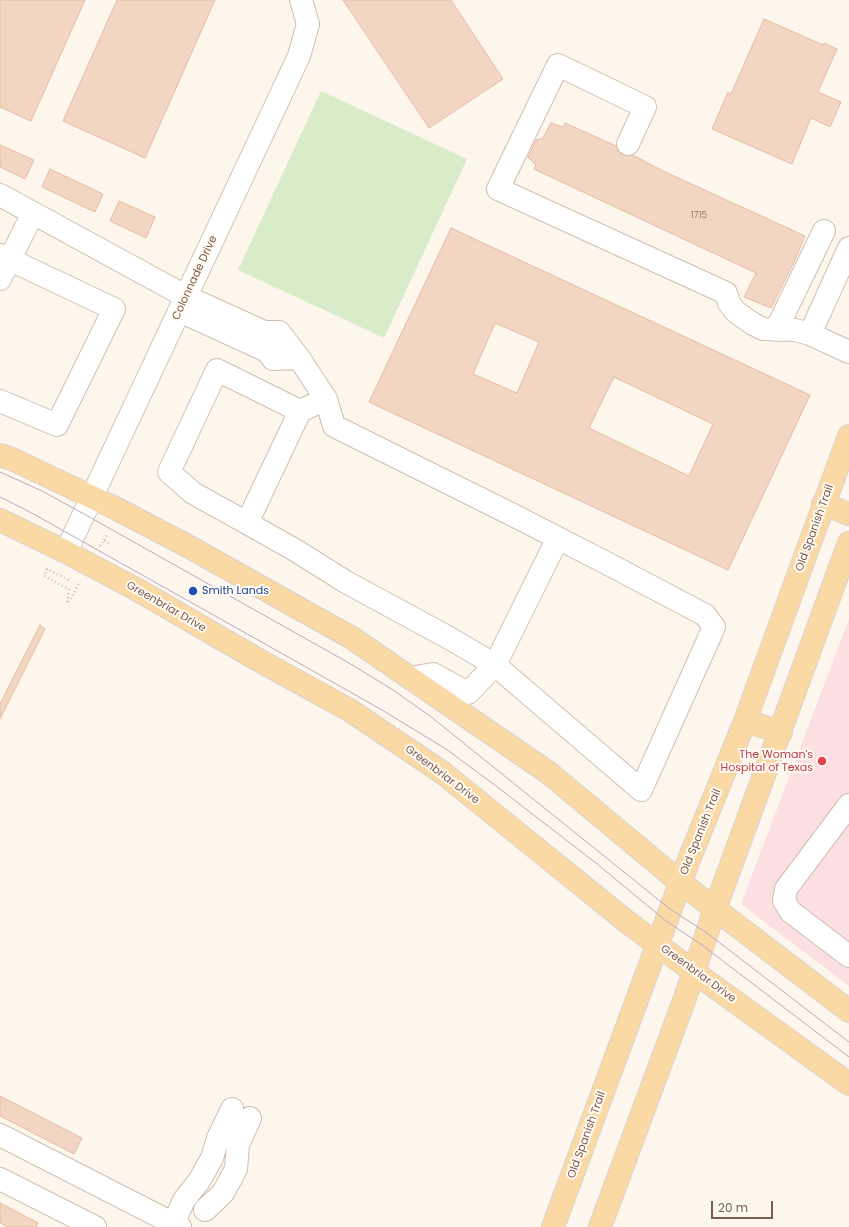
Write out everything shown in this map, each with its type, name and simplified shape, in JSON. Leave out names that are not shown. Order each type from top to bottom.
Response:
[{"type":"main road","name":"Old Spanish Trail","points":[[553,1227],[681,883],[745,720],[849,436]]},
{"type":"main road","points":[[0,455],[12,459],[92,496],[184,544],[352,638],[549,773],[681,883],[849,1011]]},
{"type":"main road","points":[[824,504],[849,514]]},
{"type":"main road","name":"Greenbriar Drive","points":[[0,520],[66,552],[136,589],[255,658],[351,711],[443,773],[620,916],[694,972],[849,1084]]},
{"type":"main road","points":[[600,1227],[849,544]]},
{"type":"main road","points":[[745,720],[781,732]]},
{"type":"street","name":"Colonnade Drive","points":[[66,552],[299,56],[308,24],[301,0]]},
{"type":"street","points":[[628,144],[645,107],[558,66],[498,189],[726,293],[729,303],[736,312],[763,329],[795,330],[810,334],[849,352]]},
{"type":"street","points":[[0,195],[183,304],[206,314],[264,332],[279,332],[299,358],[326,399],[334,426],[558,538],[705,615],[714,627],[641,790],[495,666],[346,582],[295,550],[194,493],[169,472],[217,370],[300,411]]},
{"type":"street","points":[[0,279],[5,257],[33,214]]},
{"type":"street","points":[[776,330],[824,231]]},
{"type":"street","points":[[810,334],[849,248]]},
{"type":"street","points":[[0,401],[57,424],[114,309],[5,257]]},
{"type":"street","points":[[206,314],[267,351],[274,359],[299,358]]},
{"type":"street","points":[[247,523],[300,411],[326,399]]},
{"type":"street","points":[[410,678],[433,674],[468,693],[495,666],[558,538]]},
{"type":"street","points":[[849,805],[786,888],[784,901],[791,912],[849,956]]},
{"type":"street","points":[[0,1135],[177,1225],[184,1200],[188,1176],[201,1153],[228,1141],[241,1114]]},
{"type":"street","points":[[201,1219],[223,1193],[236,1169],[228,1141]]},
{"type":"street","points":[[0,1179],[95,1227]]},
{"type":"path","points":[[100,546],[107,534]]},
{"type":"path","points":[[104,540],[110,544]]},
{"type":"path","points":[[47,570],[77,585],[74,594],[67,602],[69,589],[44,576],[47,570]]},
{"type":"shaded area","name":"The Woman's Hospital of Texas","points":[[849,619],[849,986],[741,904]]},
{"type":"green space","points":[[321,91],[467,159],[384,338],[238,270]]},
{"type":"building","points":[[0,0],[85,0],[31,121],[0,107]]},
{"type":"building","points":[[117,0],[215,0],[145,158],[63,121]]},
{"type":"building","points":[[343,0],[451,0],[503,79],[429,128]]},
{"type":"building","points":[[764,19],[823,45],[824,43],[837,49],[818,92],[841,102],[830,127],[811,118],[792,164],[712,129],[728,92],[731,94]]},
{"type":"building","points":[[551,123],[563,127],[565,123],[612,144],[661,170],[805,236],[795,260],[771,308],[744,297],[756,273],[534,169],[536,165],[528,157],[536,140],[543,138]]},
{"type":"building","points":[[0,145],[34,160],[25,179],[0,167]]},
{"type":"building","points":[[50,169],[103,194],[95,212],[42,187]]},
{"type":"building","points":[[119,201],[155,217],[146,238],[110,221]]},
{"type":"building","points":[[451,228],[810,395],[728,570],[369,402]],"holes":[[[495,323],[539,342],[517,393],[473,374]],[[614,377],[713,424],[689,476],[589,428]]]},
{"type":"building","points":[[40,625],[45,629],[0,719],[0,704]]},
{"type":"building","points":[[0,1096],[82,1138],[74,1154],[0,1116]]},
{"type":"building","points":[[0,1203],[38,1223],[36,1227],[8,1227],[0,1223]]},
{"type":"tram line","points":[[0,472],[42,491],[84,514],[349,663],[393,690],[430,716],[670,909],[707,933],[849,1042]]},
{"type":"tram line","points":[[0,497],[30,512],[290,658],[382,710],[446,749],[596,863],[666,921],[702,945],[849,1057]]},
{"type":"place","name":"Smith Lands","points":[[193,591]]},
{"type":"place","name":"The Woman's Hospital of Texas","points":[[822,761]]}]
